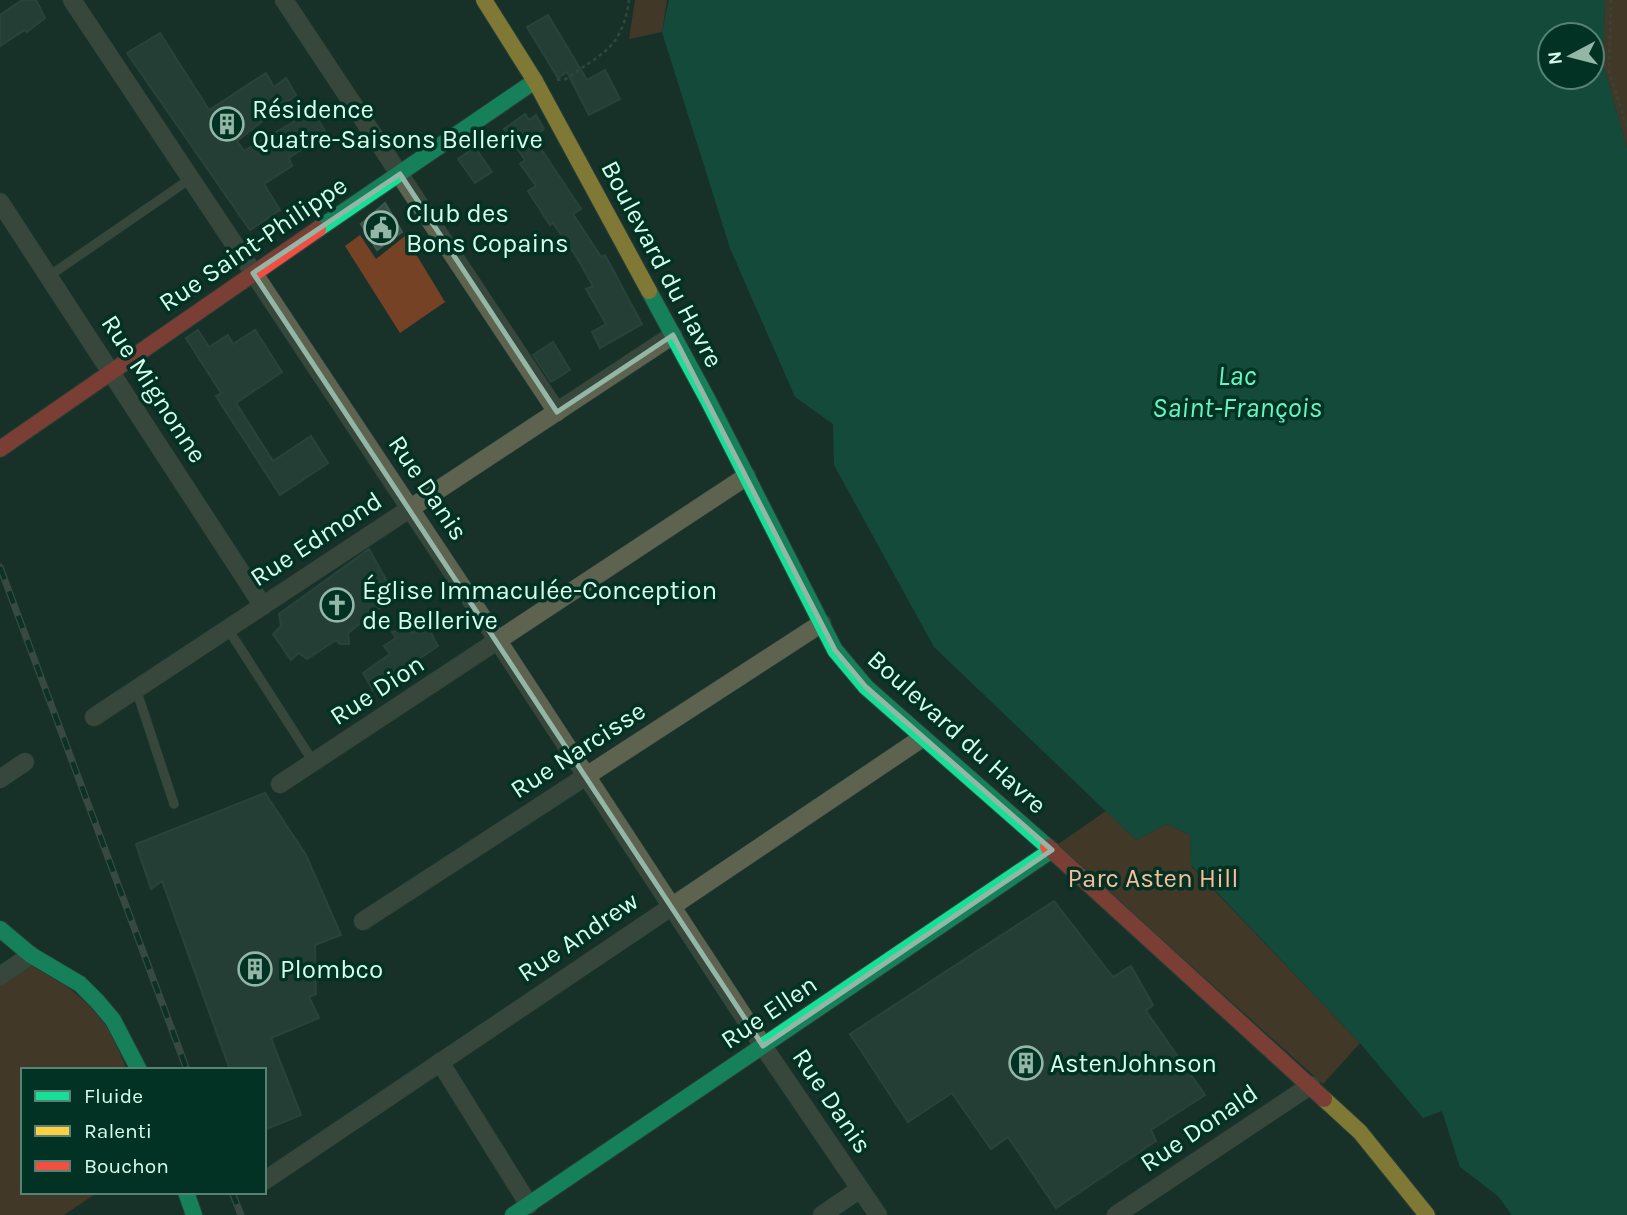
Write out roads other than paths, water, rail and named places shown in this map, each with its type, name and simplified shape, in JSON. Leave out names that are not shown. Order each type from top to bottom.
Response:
[{"type":"street","name":"Rue Danis","points":[[72,0],[498,641],[763,1046],[878,1215]]},
{"type":"street","points":[[284,0],[557,412]]},
{"type":"street","name":"Boulevard du Havre","points":[[484,0],[536,81],[673,335],[835,650],[860,680],[922,738],[1052,850],[1311,1085],[1360,1132],[1423,1214]]},
{"type":"street","name":"Rue Saint-Philippe","points":[[0,449],[111,370],[536,81]]},
{"type":"street","name":"Rue Mignonne","points":[[0,202],[263,606]]},
{"type":"street","name":"Rue Edmond","points":[[93,717],[673,335]]},
{"type":"street","name":"Rue Dion","points":[[280,784],[747,476]]},
{"type":"street","name":"Rue Narcisse","points":[[363,921],[822,623]]},
{"type":"street","name":"Rue Andrew","points":[[266,1180],[922,738]]},
{"type":"street","points":[[0,779],[25,762]]},
{"type":"street","name":"Rue Ellen","points":[[513,1215],[1052,850]]},
{"type":"street","points":[[0,929],[32,955],[80,984],[97,1001],[113,1020],[138,1068]]},
{"type":"street","points":[[0,976],[32,955]]},
{"type":"street","points":[[440,1062],[529,1205]]},
{"type":"street","name":"Rue Donald","points":[[1116,1215],[1311,1085]]},
{"type":"street","points":[[822,1215],[860,1189]]},
{"type":"street","points":[[187,1194],[194,1215]]},
{"type":"lane","points":[[49,276],[190,179]]},
{"type":"lane","points":[[228,629],[314,763]]},
{"type":"lane","points":[[136,689],[174,804]]},
{"type":"water","name":"Lac Saint-François","points":[[669,0],[1605,0],[1604,21],[1536,21],[1536,91],[1606,91],[1606,74],[1627,148],[1627,1215],[1512,1215],[1498,1196],[1460,1167],[1442,1111],[1423,1118],[1360,1043],[1191,865],[1190,835],[1167,824],[1136,840],[934,647],[834,465],[833,424],[795,397],[730,248],[662,32]]},
{"type":"railway","points":[[0,567],[186,1068]]},
{"type":"railway","points":[[233,1194],[241,1215]]},
{"type":"place","name":"Résidence Quatre-Saisons Bellerive","points":[[227,124]]},
{"type":"place","name":"Club des Bons Copains","points":[[381,228]]},
{"type":"place","name":"Église Immaculée-Conception de Bellerive","points":[[337,605]]},
{"type":"place","name":"Plombco","points":[[255,969]]},
{"type":"place","name":"AstenJohnson","points":[[1026,1063]]},
{"type":"park label","name":"Parc Asten Hill","points":[[1153,878]]}]
